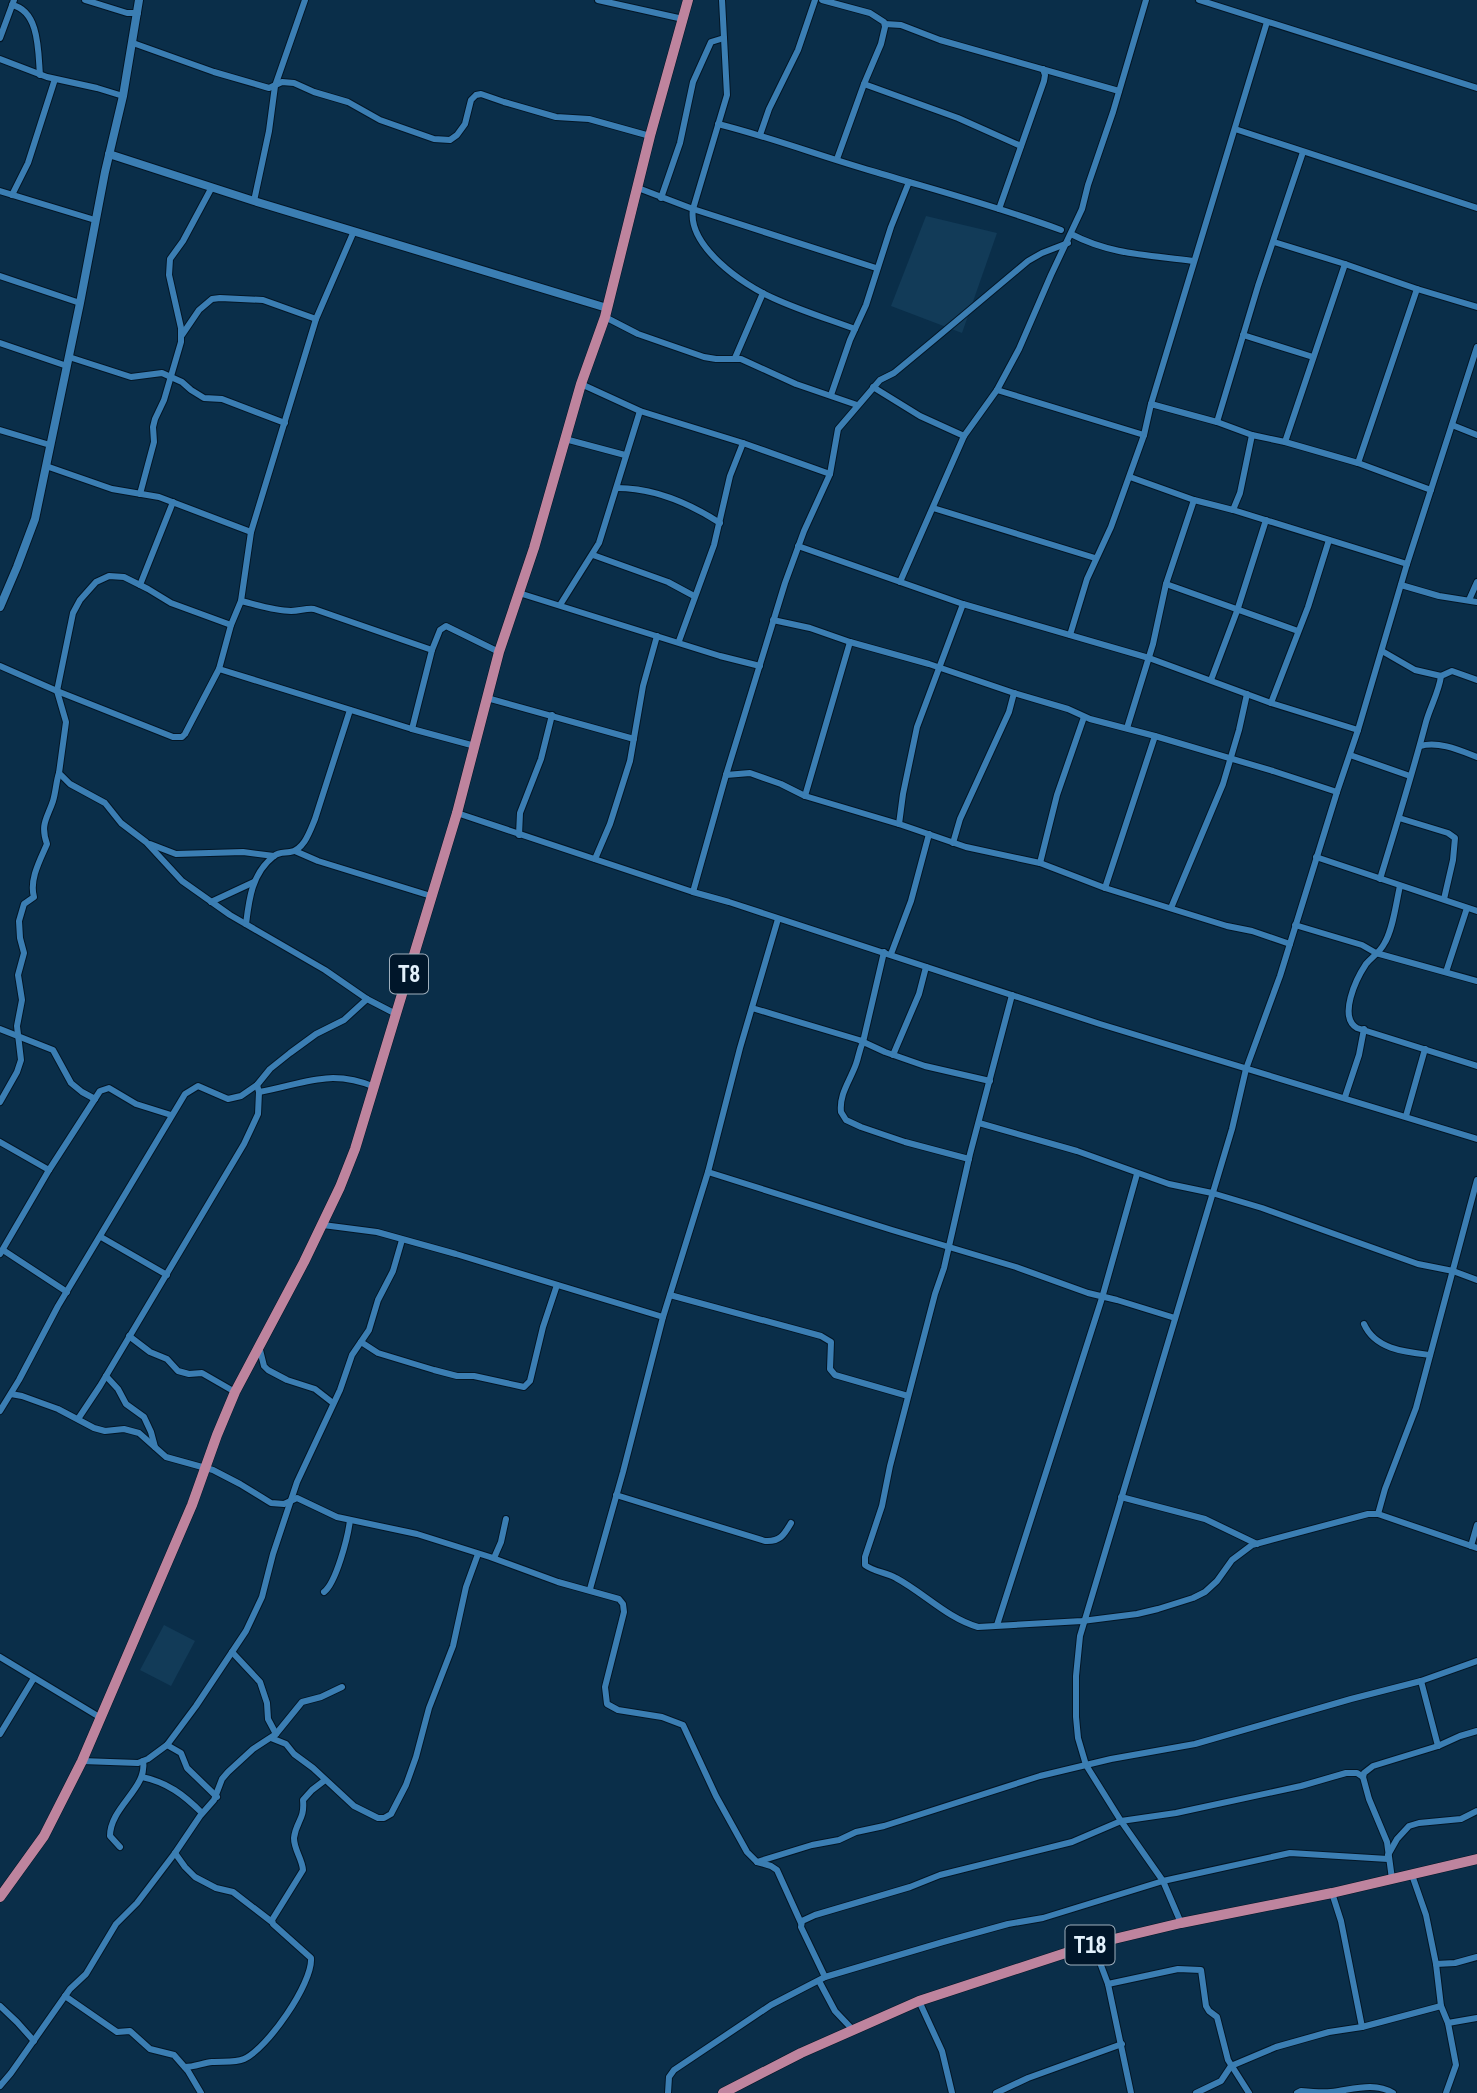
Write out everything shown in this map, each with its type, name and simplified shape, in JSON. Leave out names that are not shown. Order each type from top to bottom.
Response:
[{"type":"highway","name":"T8","points":[[0,1897],[44,1836],[82,1761],[192,1505],[235,1392],[323,1225],[355,1149],[457,813],[499,652],[534,548],[581,384],[606,313],[650,136],[688,0]]},
{"type":"highway","name":"T18","points":[[723,2093],[766,2069],[919,2001],[1093,1944],[1477,1859]]},
{"type":"street","points":[[85,0],[127,13],[138,13]]},
{"type":"street","points":[[0,607],[35,519],[95,220],[123,96],[139,0]]},
{"type":"street","points":[[254,201],[269,131],[275,86],[305,0]]},
{"type":"street","points":[[598,0],[683,19]]},
{"type":"street","points":[[722,0],[727,95],[693,209],[696,230],[707,250],[719,263],[763,293],[855,329]]},
{"type":"street","points":[[760,135],[769,109],[798,51],[815,0]]},
{"type":"street","points":[[822,0],[870,13],[885,24],[901,25],[940,40],[1119,91]]},
{"type":"street","points":[[900,582],[964,436],[998,390],[1068,243],[1082,209],[1146,0]]},
{"type":"street","points":[[1199,0],[1477,88]]},
{"type":"street","points":[[0,38],[14,2],[31,21],[37,41],[40,75]]},
{"type":"street","points":[[1070,635],[1095,558],[1111,527],[1144,435],[1193,261],[1267,22]]},
{"type":"street","points":[[837,159],[883,39],[885,24]]},
{"type":"street","points":[[662,198],[680,143],[698,69],[711,42],[724,38]]},
{"type":"street","points":[[133,43],[269,88],[282,82],[294,83],[348,102],[380,120],[435,139],[450,140],[457,135],[465,124],[471,100],[481,93],[556,117],[589,119],[650,136]]},
{"type":"street","points":[[0,58],[40,75],[123,96]]},
{"type":"street","points":[[999,209],[1044,81],[1042,69]]},
{"type":"street","points":[[1044,81],[1056,72]]},
{"type":"street","points":[[12,195],[28,163],[55,79]]},
{"type":"street","points":[[864,84],[958,118],[1021,146]]},
{"type":"street","points":[[718,124],[1023,216],[1061,230]]},
{"type":"street","points":[[1235,130],[1477,208]]},
{"type":"street","points":[[1217,422],[1258,286],[1303,152]]},
{"type":"street","points":[[109,154],[606,313],[638,334],[704,357],[735,358],[751,362],[771,374],[857,405]]},
{"type":"street","points":[[831,395],[909,182]]},
{"type":"street","points":[[181,336],[169,264],[212,187]]},
{"type":"street","points":[[638,188],[693,209],[876,268]]},
{"type":"street","points":[[0,191],[95,220]]},
{"type":"street","points":[[0,666],[177,738],[185,734],[219,668],[241,601],[251,532],[316,319],[354,231]]},
{"type":"street","points":[[1071,234],[1119,252],[1193,261]]},
{"type":"street","points":[[1274,242],[1477,307]]},
{"type":"street","points":[[694,892],[773,620],[798,546],[830,474],[838,429],[880,380],[894,373],[1028,261],[1068,243]]},
{"type":"street","points":[[1285,442],[1345,264]]},
{"type":"street","points":[[0,276],[80,303]]},
{"type":"street","points":[[1357,463],[1417,289]]},
{"type":"street","points":[[735,358],[763,293]]},
{"type":"street","points":[[140,494],[154,442],[155,419],[164,400],[181,336],[199,310],[212,299],[263,299],[316,319]]},
{"type":"street","points":[[1243,335],[1313,357]]},
{"type":"street","points":[[0,343],[131,377],[158,373],[182,382],[204,398],[222,399],[285,422]]},
{"type":"street","points":[[1181,1923],[1163,1881],[1086,1765],[1078,1738],[1076,1717],[1077,1651],[1082,1621],[1232,1129],[1247,1069],[1290,944],[1477,347]]},
{"type":"street","points":[[581,384],[640,411],[830,474]]},
{"type":"street","points":[[873,387],[920,416],[964,436]]},
{"type":"street","points":[[998,390],[1144,435]]},
{"type":"street","points":[[1151,404],[1357,463],[1432,490]]},
{"type":"street","points":[[560,605],[593,555],[604,530],[640,411]]},
{"type":"street","points":[[1452,425],[1477,435]]},
{"type":"street","points":[[0,430],[50,445]]},
{"type":"street","points":[[1233,510],[1240,494],[1252,435]]},
{"type":"street","points":[[565,439],[625,455]]},
{"type":"street","points":[[679,641],[720,523],[730,477],[743,443]]},
{"type":"street","points":[[46,466],[112,489],[159,497],[251,532]]},
{"type":"street","points":[[1130,477],[1194,500],[1407,564]]},
{"type":"street","points":[[617,488],[649,492],[682,502],[720,523]]},
{"type":"street","points":[[1127,728],[1149,658],[1166,584],[1194,500]]},
{"type":"street","points":[[140,585],[173,502]]},
{"type":"street","points":[[933,508],[1095,558]]},
{"type":"street","points":[[1211,680],[1237,611],[1266,520]]},
{"type":"street","points":[[1270,703],[1315,588],[1329,540]]},
{"type":"street","points":[[798,546],[963,604],[1149,658],[1270,703],[1358,730]]},
{"type":"street","points":[[593,555],[668,582],[694,596]]},
{"type":"street","points":[[0,1102],[18,1072],[21,1060],[18,1023],[22,1000],[18,972],[24,953],[20,938],[20,915],[26,902],[34,897],[32,891],[35,878],[47,844],[43,830],[54,800],[66,722],[57,691],[73,613],[80,600],[96,582],[105,577],[116,576],[124,577],[171,603],[231,625]]},
{"type":"street","points":[[1401,585],[1439,596],[1473,601],[1477,582]]},
{"type":"street","points":[[1166,584],[1298,631]]},
{"type":"street","points":[[519,593],[760,666]]},
{"type":"street","points":[[241,601],[279,610],[314,609],[432,650]]},
{"type":"street","points":[[899,824],[914,735],[963,604]]},
{"type":"street","points":[[773,620],[810,628],[939,667],[1068,709],[1084,717],[1337,792]]},
{"type":"street","points":[[412,729],[438,632],[446,626],[499,652]]},
{"type":"street","points":[[596,859],[624,780],[643,686],[657,636]]},
{"type":"street","points":[[805,796],[850,642]]},
{"type":"street","points":[[1382,651],[1408,668],[1441,676],[1452,671],[1477,680]]},
{"type":"street","points":[[219,668],[475,746]]},
{"type":"street","points":[[1380,879],[1441,676]]},
{"type":"street","points":[[953,843],[960,819],[1009,712],[1014,693]]},
{"type":"street","points":[[1171,908],[1231,760],[1247,694]]},
{"type":"street","points":[[486,698],[634,739]]},
{"type":"street","points":[[295,851],[308,836],[315,819],[350,709]]},
{"type":"street","points":[[519,835],[520,813],[541,759],[552,715]]},
{"type":"street","points":[[1040,863],[1057,795],[1084,717]]},
{"type":"street","points":[[1105,888],[1155,736]]},
{"type":"street","points":[[1420,746],[1434,744],[1477,757]]},
{"type":"street","points":[[1350,755],[1410,776]]},
{"type":"street","points":[[59,772],[70,784],[105,803],[121,823],[148,844],[174,874],[211,902],[325,970],[367,999],[396,1014]]},
{"type":"street","points":[[726,775],[750,773],[805,796],[953,843],[1040,863],[1105,888],[1290,944]]},
{"type":"street","points":[[457,813],[1012,995],[1477,1139]]},
{"type":"street","points":[[1399,818],[1448,833],[1455,838],[1444,899]]},
{"type":"street","points":[[929,834],[911,901],[888,953],[863,1042],[843,1092],[840,1107],[844,1117],[852,1124],[887,1137],[969,1158]]},
{"type":"street","points":[[148,844],[176,854],[243,852],[274,856]]},
{"type":"street","points":[[246,924],[250,892],[263,867],[276,854],[295,851],[318,861],[431,896]]},
{"type":"street","points":[[1316,856],[1477,911]]},
{"type":"street","points":[[211,902],[254,882]]},
{"type":"street","points":[[1400,886],[1385,942],[1363,971],[1349,1008],[1350,1023],[1477,1066]]},
{"type":"street","points":[[1446,972],[1467,908]]},
{"type":"street","points":[[590,1589],[663,1317],[709,1172],[778,919]]},
{"type":"street","points":[[1295,925],[1376,953],[1477,981]]},
{"type":"street","points":[[893,1055],[919,994],[926,967]]},
{"type":"street","points":[[1012,995],[969,1158],[944,1268],[865,1565],[895,1577],[964,1623],[978,1627],[1082,1621],[1136,1614],[1193,1598],[1211,1587],[1242,1551],[1257,1544],[1358,1517],[1378,1514],[1474,1547],[1477,1525]]},
{"type":"street","points":[[78,1419],[244,1144],[258,1114],[258,1088],[270,1069],[316,1034],[344,1020],[367,999]]},
{"type":"street","points":[[752,1008],[863,1042],[941,1070],[990,1081]]},
{"type":"street","points":[[0,1029],[53,1050],[71,1083],[94,1099]]},
{"type":"street","points":[[1345,1097],[1359,1055],[1364,1029]]},
{"type":"street","points":[[1406,1116],[1425,1049]]},
{"type":"street","points":[[0,1411],[12,1394],[67,1292],[185,1094],[193,1088],[201,1087],[232,1100],[258,1088],[324,1077],[350,1079],[374,1087]]},
{"type":"street","points":[[67,1292],[1,1252],[49,1170],[102,1089],[108,1088],[136,1104],[171,1115]]},
{"type":"street","points":[[979,1123],[1077,1151],[1169,1184],[1212,1193],[1291,1217],[1418,1264],[1453,1270],[1477,1280]]},
{"type":"street","points":[[0,1142],[49,1170]]},
{"type":"street","points":[[709,1172],[1016,1267],[1102,1298],[1175,1318]]},
{"type":"street","points":[[997,1625],[1102,1298],[1136,1174]]},
{"type":"street","points":[[1378,1514],[1416,1408],[1477,1180]]},
{"type":"street","points":[[323,1225],[377,1232],[663,1317]]},
{"type":"street","points":[[101,1237],[167,1275]]},
{"type":"street","points":[[82,1761],[132,1764],[148,1759],[167,1745],[246,1631],[262,1597],[300,1474],[340,1390],[350,1359],[369,1330],[378,1300],[393,1271],[402,1240]]},
{"type":"street","points":[[361,1342],[379,1353],[453,1375],[474,1376],[526,1386],[530,1381],[543,1327],[557,1285]]},
{"type":"street","points":[[670,1295],[827,1338],[832,1348],[830,1369],[835,1375],[908,1396]]},
{"type":"street","points":[[1364,1324],[1371,1338],[1380,1343],[1396,1349],[1430,1355]]},
{"type":"street","points":[[129,1336],[150,1352],[167,1359],[178,1371],[202,1373],[235,1392]]},
{"type":"street","points":[[259,1345],[264,1366],[268,1370],[287,1380],[315,1389],[333,1403]]},
{"type":"street","points":[[106,1376],[118,1389],[126,1404],[144,1417],[155,1448]]},
{"type":"street","points":[[12,1394],[44,1404],[100,1430],[139,1433],[166,1457],[206,1467],[271,1503],[284,1504],[296,1497],[337,1517],[408,1531],[622,1601],[624,1608],[621,1629],[605,1687],[607,1704],[618,1710],[662,1717],[683,1725],[750,1856],[757,1862],[777,1870],[835,2011],[853,2030]]},
{"type":"street","points":[[617,1495],[765,1541],[778,1540],[791,1522]]},
{"type":"street","points":[[1121,1497],[1205,1519],[1257,1544]]},
{"type":"street","points":[[494,1558],[506,1519]]},
{"type":"street","points":[[324,1592],[334,1580],[350,1520]]},
{"type":"street","points":[[232,1652],[260,1682],[274,1736],[313,1768],[346,1801],[374,1817],[387,1817],[394,1810],[406,1785],[429,1708],[453,1646],[466,1587],[478,1554]]},
{"type":"street","points":[[0,1657],[101,1718]]},
{"type":"street","points":[[757,1862],[812,1845],[839,1840],[860,1831],[884,1826],[1040,1776],[1111,1759],[1195,1744],[1421,1681],[1477,1661]]},
{"type":"street","points":[[0,1734],[34,1678]]},
{"type":"street","points":[[1421,1681],[1438,1746]]},
{"type":"street","points":[[0,2086],[65,1996],[86,1974],[116,1924],[136,1903],[202,1813],[217,1797],[221,1782],[228,1772],[253,1749],[274,1736],[302,1702],[342,1687]]},
{"type":"street","points":[[1392,1879],[1385,1835],[1369,1799],[1364,1773],[1373,1766],[1477,1731]]},
{"type":"street","points":[[167,1745],[181,1753],[187,1768],[217,1797]]},
{"type":"street","points":[[120,1847],[110,1836],[111,1827],[142,1777],[143,1761]]},
{"type":"street","points":[[801,1923],[815,1915],[910,1887],[940,1875],[1072,1842],[1121,1821],[1176,1813],[1301,1786],[1346,1773],[1357,1773],[1363,1777]]},
{"type":"street","points":[[142,1777],[161,1782],[178,1791],[202,1813]]},
{"type":"street","points":[[272,1922],[303,1870],[295,1848],[294,1836],[304,1813],[303,1798],[325,1780]]},
{"type":"street","points":[[1388,1857],[1409,1826],[1461,1819],[1477,1811]]},
{"type":"street","points":[[175,1853],[195,1877],[216,1888],[233,1892],[272,1922],[311,1958],[310,1970],[298,1996],[272,2033],[247,2057],[185,2067]]},
{"type":"street","points":[[668,2093],[669,2077],[674,2070],[771,2005],[822,1979],[1009,1924],[1043,1918],[1163,1881],[1290,1853],[1388,1857]]},
{"type":"street","points":[[1412,1875],[1426,1916],[1441,2006],[1448,2023],[1456,2065],[1446,2093]]},
{"type":"street","points":[[1332,1893],[1341,1921],[1362,2027]]},
{"type":"street","points":[[1093,1944],[1108,1984],[1131,2093]]},
{"type":"street","points":[[1436,1964],[1455,1963],[1477,1957]]},
{"type":"street","points":[[1108,1984],[1178,1969],[1201,1970],[1206,2006],[1220,2023],[1231,2066],[1249,2093]]},
{"type":"street","points":[[65,1996],[117,2032],[130,2031],[150,2049],[174,2055],[201,2093]]},
{"type":"street","points":[[919,2001],[942,2051],[952,2093]]},
{"type":"street","points":[[0,2006],[34,2041]]},
{"type":"street","points":[[1196,2093],[1221,2081],[1231,2066],[1276,2047],[1441,2006]]},
{"type":"street","points":[[1448,2023],[1477,2018]]},
{"type":"street","points":[[996,2093],[1028,2078],[1122,2044]]},
{"type":"street","points":[[1297,2093],[1374,2087],[1393,2093]]},
{"type":"shaded area","points":[[926,216],[997,233],[962,333],[891,306]]},
{"type":"shaded area","points":[[164,1625],[195,1641],[171,1686],[140,1670]]}]
